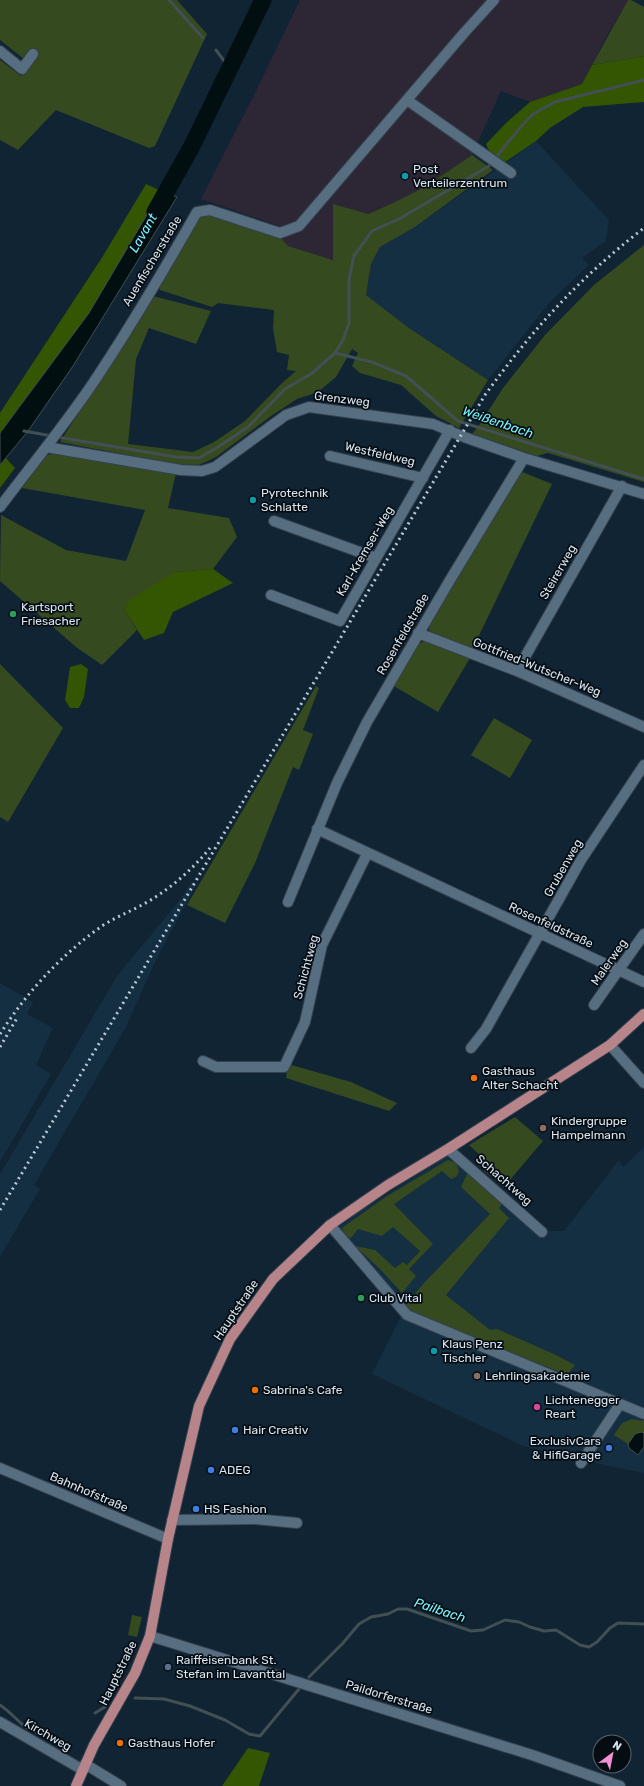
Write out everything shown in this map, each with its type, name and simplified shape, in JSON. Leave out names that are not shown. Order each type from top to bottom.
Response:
[{"type":"main road","name":"Hauptstraße","points":[[76,1786],[94,1745],[130,1682],[150,1636],[172,1520],[199,1406],[230,1339],[272,1279],[330,1225],[388,1185],[448,1149],[610,1045],[644,1014]]},
{"type":"street","name":"Auenfischerstraße","points":[[0,507],[60,430],[93,383],[197,212],[210,210],[280,233],[298,226],[494,0]]},
{"type":"street","points":[[0,52],[22,69],[33,54]]},
{"type":"street","points":[[407,100],[511,173]]},
{"type":"street","name":"Grenzweg","points":[[49,444],[181,470],[202,471],[215,467],[286,415],[309,407],[433,424],[464,437],[524,458],[622,486],[644,494]]},
{"type":"street","name":"Karl-Kremser-Weg","points":[[270,595],[340,621],[424,478],[450,430]]},
{"type":"street","name":"Westfeldweg","points":[[330,456],[424,478]]},
{"type":"street","name":"Rosenfeldstraße","points":[[288,902],[337,783],[367,722],[418,633],[524,458]]},
{"type":"street","name":"Steirerweg","points":[[517,671],[622,486]]},
{"type":"street","points":[[274,521],[376,558]]},
{"type":"street","name":"Gottfried-Wutscher-Weg","points":[[418,633],[517,671],[644,727]]},
{"type":"street","name":"Grubenweg","points":[[471,1048],[486,1029],[581,860],[644,765]]},
{"type":"street","name":"Rosenfeldstraße","points":[[317,829],[619,972],[644,982]]},
{"type":"street","name":"Schichtweg","points":[[203,1061],[216,1067],[284,1066],[305,1022],[322,945],[367,854]]},
{"type":"street","name":"Malerweg","points":[[594,1005],[619,972],[644,934]]},
{"type":"street","points":[[610,1045],[644,1083]]},
{"type":"street","name":"Schachtweg","points":[[448,1149],[542,1232]]},
{"type":"street","points":[[330,1225],[407,1315],[644,1414]]},
{"type":"street","points":[[581,1463],[620,1404]]},
{"type":"street","name":"Bahnhofstraße","points":[[0,1468],[168,1539]]},
{"type":"street","points":[[172,1520],[255,1520],[297,1523]]},
{"type":"street","name":"Paildorferstraße","points":[[150,1636],[532,1755],[620,1786]]},
{"type":"street","name":"Kirchweg","points":[[0,1722],[121,1786]]},
{"type":"shaded area","points":[[300,0],[628,0],[582,84],[530,102],[501,91],[472,155],[425,187],[367,214],[333,260],[288,246],[280,237],[279,226],[201,199]]},
{"type":"shaded area","points":[[536,141],[609,220],[606,241],[582,258],[589,265],[549,303],[488,380],[409,328],[366,295],[371,264],[380,247],[415,227]]},
{"type":"shaded area","points":[[192,881],[197,883],[155,962],[125,1029],[34,1185],[40,1189],[0,1257],[0,1174],[117,976],[180,900]]},
{"type":"shaded area","points":[[0,983],[33,1002],[27,1014],[53,1028],[36,1065],[51,1074],[0,1162]]},
{"type":"shaded area","points":[[644,1147],[644,1473],[523,1446],[372,1374],[402,1314],[335,1230],[362,1210],[452,1153],[542,1231],[564,1231],[619,1160],[623,1167]]},
{"type":"green space","points":[[0,0],[177,0],[207,34],[155,146],[149,148],[56,110],[18,150],[0,140],[0,60],[21,76],[29,63],[0,40]]},
{"type":"green space","points":[[628,0],[631,0],[644,7],[644,56],[592,65]]},
{"type":"green space","points":[[644,56],[644,102],[583,107],[550,128],[536,141],[505,162],[490,153],[486,144],[506,123],[530,102],[582,84],[592,65]]},
{"type":"green space","points":[[472,155],[493,170],[415,227],[380,247],[371,264],[366,295],[409,328],[488,380],[459,428],[436,416],[401,385],[360,373],[352,366],[358,353],[352,349],[336,377],[318,392],[297,399],[271,416],[216,457],[199,465],[174,464],[60,442],[153,296],[211,311],[196,344],[149,328],[136,359],[128,444],[193,452],[214,442],[245,421],[281,384],[296,371],[287,370],[289,355],[277,352],[273,329],[274,310],[218,303],[212,307],[160,290],[159,284],[200,217],[208,214],[280,237],[288,246],[333,260],[333,204],[368,214],[425,187]]},
{"type":"green space","points":[[146,184],[161,191],[89,313],[0,433],[0,413],[103,256]]},
{"type":"green space","points":[[644,245],[644,482],[548,453],[537,456],[472,434],[503,388],[545,335],[594,285]]},
{"type":"green space","points":[[57,453],[176,473],[168,508],[229,518],[237,537],[213,569],[174,572],[125,611],[137,630],[102,665],[76,647],[0,581],[1,515],[66,550],[126,561],[145,510],[22,488],[47,455]]},
{"type":"green space","points":[[6,458],[15,468],[0,488],[0,465]]},
{"type":"green space","points":[[520,471],[552,484],[472,650],[430,633],[428,625]]},
{"type":"green space","points":[[213,569],[233,583],[173,612],[164,633],[144,640],[125,611],[128,601],[174,572]]},
{"type":"green space","points":[[425,641],[470,658],[438,712],[392,685],[416,644]]},
{"type":"green space","points":[[0,664],[63,728],[8,822],[0,817]]},
{"type":"green space","points":[[81,664],[88,669],[84,697],[79,708],[70,708],[65,700],[70,667]]},
{"type":"green space","points":[[316,686],[319,688],[303,730],[313,734],[299,770],[293,767],[255,863],[225,923],[187,905]]},
{"type":"green space","points":[[494,718],[532,740],[510,778],[471,755]]},
{"type":"green space","points":[[288,1064],[351,1082],[397,1103],[389,1111],[286,1078]]},
{"type":"green space","points":[[515,1117],[543,1141],[504,1187],[484,1171],[484,1159],[469,1145]]},
{"type":"green space","points":[[448,1160],[456,1163],[459,1171],[457,1176],[451,1179],[442,1171],[394,1204],[433,1244],[409,1269],[416,1276],[402,1293],[381,1270],[355,1246],[375,1250],[395,1268],[403,1262],[407,1265],[420,1251],[393,1227],[382,1236],[358,1229],[351,1238],[346,1237],[342,1228],[387,1196]]},
{"type":"green space","points":[[467,1174],[503,1203],[499,1208],[509,1218],[446,1295],[490,1330],[497,1329],[575,1365],[567,1375],[417,1314],[405,1306],[424,1283],[490,1214],[461,1187]]},
{"type":"green space","points":[[632,1419],[644,1421],[644,1433],[636,1434],[628,1444],[614,1435],[622,1423]]},
{"type":"green space","points":[[132,1615],[142,1617],[137,1637],[128,1635]]},
{"type":"green space","points":[[248,1748],[270,1753],[259,1786],[222,1786]]},
{"type":"water","points":[[161,191],[177,197],[73,366],[28,431],[0,465],[0,433],[89,313]]},
{"type":"water","points":[[641,1432],[644,1433],[644,1447],[638,1455],[629,1448],[628,1444],[635,1434]]},
{"type":"waterway","points":[[169,0],[203,38]]},
{"type":"waterway","name":"Lavant","points":[[155,212],[192,146],[263,0]]},
{"type":"waterway","points":[[216,50],[230,69]]},
{"type":"waterway","points":[[57,437],[176,457],[199,458],[218,447],[248,427],[285,389],[311,374],[335,353],[343,340],[349,323],[349,279],[354,256],[372,231],[399,219],[489,166],[533,114],[555,102],[644,80]]},
{"type":"waterway","name":"Weißenbach","points":[[335,353],[372,362],[406,376],[458,421],[644,479]]},
{"type":"waterway","points":[[24,431],[52,436]]},
{"type":"waterway","name":"Pailbach","points":[[309,1677],[343,1643],[359,1624],[371,1617],[388,1614],[398,1609],[407,1609],[471,1631],[483,1630],[505,1620],[519,1622],[544,1631],[556,1630],[580,1645],[589,1647],[597,1642],[610,1628],[618,1623],[644,1624]]},
{"type":"waterway","name":"Pailbach","points":[[135,1698],[164,1699],[190,1706],[225,1720],[249,1734],[260,1736],[299,1689]]},
{"type":"waterway","name":"Pailbach","points":[[0,1705],[24,1726],[34,1732],[53,1738]]},
{"type":"waterway","name":"Pailbach","points":[[95,1713],[105,1707]]},
{"type":"railway","points":[[0,1210],[485,395],[539,326],[558,306],[598,266],[644,228]]},
{"type":"railway","points":[[0,1034],[10,1018],[33,989],[73,949],[111,920],[135,909],[169,888],[187,873],[210,848]]},
{"type":"railway","points":[[0,1047],[17,1018]]},
{"type":"place","name":"Post Verteilerzentrum","points":[[405,176]]},
{"type":"place","name":"Pyrotechnik Schlatte","points":[[253,500]]},
{"type":"place","name":"Kartsport Friesacher","points":[[13,614]]},
{"type":"place","name":"Gasthaus Alter Schacht","points":[[474,1078]]},
{"type":"place","name":"Kindergruppe Hampelmann","points":[[543,1128]]},
{"type":"place","name":"Club Vital","points":[[361,1298]]},
{"type":"place","name":"Klaus Penz Tischler","points":[[434,1351]]},
{"type":"place","name":"Lehrlingsakademie","points":[[477,1376]]},
{"type":"place","name":"Sabrina's Cafe","points":[[255,1390]]},
{"type":"place","name":"Lichtenegger Reart","points":[[537,1407]]},
{"type":"place","name":"Hair Creativ","points":[[235,1430]]},
{"type":"place","name":"ExclusivCars & HifiGarage","points":[[609,1448]]},
{"type":"place","name":"ADEG","points":[[211,1470]]},
{"type":"place","name":"HS Fashion","points":[[196,1509]]},
{"type":"place","name":"Raiffeisenbank St. Stefan im Lavanttal","points":[[168,1667]]},
{"type":"place","name":"Gasthaus Hofer","points":[[120,1743]]}]
